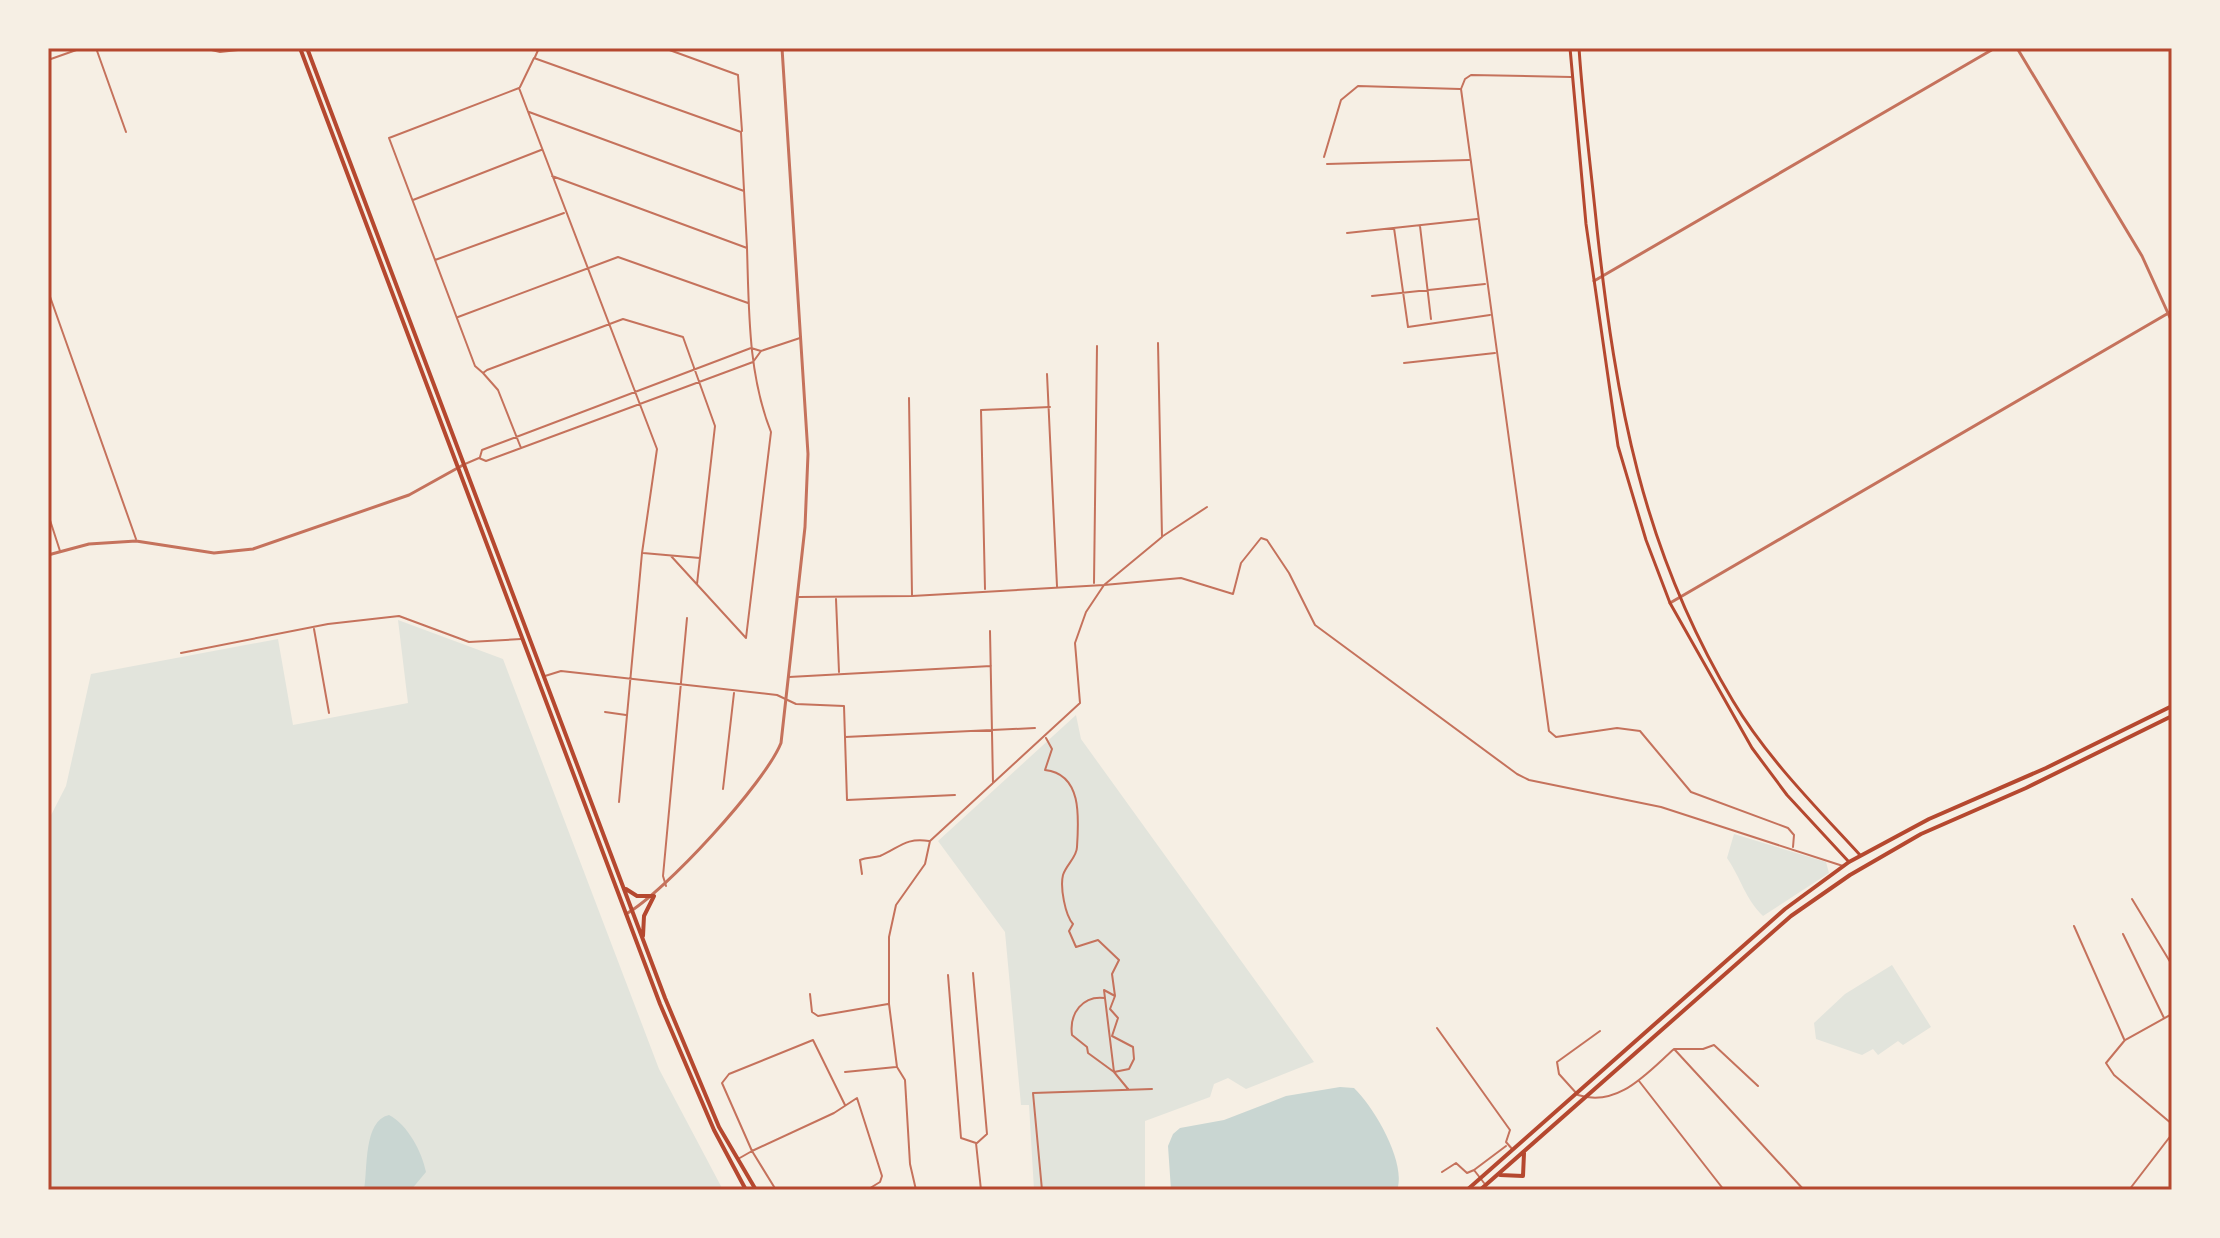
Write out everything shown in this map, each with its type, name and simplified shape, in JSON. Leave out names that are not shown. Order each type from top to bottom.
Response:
[{"type":"main road","points":[[300,48],[697,1078],[737,1160],[756,1190]]},
{"type":"main road","points":[[307,48],[490,556],[626,914],[691,1081],[746,1190]]},
{"type":"main road","points":[[1570,48],[1594,281],[1618,446],[1670,603],[1752,748],[1787,795],[1849,862]]},
{"type":"main road","points":[[1579,48],[1603,277],[1623,421],[1643,500],[1679,599],[1734,703],[1802,793],[1860,855]]},
{"type":"main road","points":[[490,556],[496,552]]},
{"type":"main road","points":[[1467,1190],[1785,909],[1849,862],[1964,802],[2046,768],[2172,706]]},
{"type":"main road","points":[[1480,1190],[1791,916],[1910,840],[2050,777],[2172,716]]},
{"type":"main road","points":[[2046,768],[2050,777]]},
{"type":"main road","points":[[623,887],[637,896],[654,896],[644,916],[643,938]]},
{"type":"main road","points":[[1498,1175],[1523,1176],[1524,1153]]},
{"type":"street","points":[[48,60],[82,48]]},
{"type":"street","points":[[96,48],[126,132]]},
{"type":"street","points":[[203,48],[220,52],[244,48]]},
{"type":"street","points":[[521,448],[498,390],[475,366],[389,138],[519,88],[539,48]]},
{"type":"street","points":[[664,48],[738,75],[751,348],[758,401],[771,432],[746,638],[671,556]]},
{"type":"street","points":[[626,914],[666,886],[771,763],[781,743],[798,597],[808,454],[782,48]]},
{"type":"street","points":[[1594,281],[1995,48]]},
{"type":"street","points":[[2017,48],[2142,256],[2172,322]]},
{"type":"street","points":[[534,58],[742,134]]},
{"type":"street","points":[[1572,77],[1471,75],[1465,79],[1461,89],[1549,731],[1556,737],[1617,728],[1640,731],[1691,792],[1788,828],[1794,835],[1793,847]]},
{"type":"street","points":[[1324,157],[1341,100],[1358,86],[1461,89]]},
{"type":"street","points":[[519,88],[633,393],[657,449],[642,553],[619,802]]},
{"type":"street","points":[[528,111],[744,191]]},
{"type":"street","points":[[413,200],[542,149]]},
{"type":"street","points":[[1327,164],[1470,160]]},
{"type":"street","points":[[552,176],[747,248]]},
{"type":"street","points":[[435,260],[565,212]]},
{"type":"street","points":[[1347,233],[1478,219]]},
{"type":"street","points":[[1420,225],[1431,321]]},
{"type":"street","points":[[1394,228],[1408,327],[1431,321],[1491,315]]},
{"type":"street","points":[[456,317],[621,257],[749,304]]},
{"type":"street","points":[[1372,296],[1487,284]]},
{"type":"street","points":[[48,291],[136,541]]},
{"type":"street","points":[[48,315],[55,312]]},
{"type":"street","points":[[1670,603],[2170,312]]},
{"type":"street","points":[[483,373],[625,319],[683,337],[715,426],[697,584]]},
{"type":"street","points":[[48,555],[136,541],[214,553],[253,549],[409,495],[479,458],[486,461],[753,362],[761,351],[801,337]]},
{"type":"street","points":[[1158,343],[1162,537]]},
{"type":"street","points":[[1094,584],[1097,346]]},
{"type":"street","points":[[479,458],[482,450],[695,369],[751,348],[761,351]]},
{"type":"street","points":[[1404,363],[1496,353]]},
{"type":"street","points":[[1047,374],[1057,587]]},
{"type":"street","points":[[909,398],[912,596]]},
{"type":"street","points":[[985,590],[981,410],[1050,407]]},
{"type":"street","points":[[916,1190],[910,1164],[905,1080],[897,1067],[889,1004],[889,937],[896,905],[925,864],[930,841],[1080,703],[1075,643],[1086,612],[1104,585],[1162,537],[1207,507]]},
{"type":"street","points":[[48,514],[60,551]]},
{"type":"street","points":[[798,597],[912,596],[1181,578],[1233,594],[1241,563],[1261,538],[1271,543],[1315,625],[1517,774],[1529,780],[1661,807],[1793,847],[1844,866]]},
{"type":"street","points":[[642,553],[700,558]]},
{"type":"street","points":[[836,597],[839,673]]},
{"type":"street","points":[[181,653],[314,627],[399,616],[469,642],[522,639]]},
{"type":"street","points":[[666,886],[663,876],[687,618]]},
{"type":"street","points":[[314,627],[329,713]]},
{"type":"street","points":[[990,631],[993,784]]},
{"type":"street","points":[[788,677],[991,666]]},
{"type":"street","points":[[544,677],[561,671],[682,684],[785,699],[796,704],[844,706],[847,800],[955,795]]},
{"type":"street","points":[[723,789],[734,692]]},
{"type":"street","points":[[605,712],[627,715]]},
{"type":"street","points":[[843,737],[1035,728]]},
{"type":"street","points":[[1045,737],[1052,749],[1045,770],[1058,771],[1072,784],[1077,802],[1077,850],[1063,876],[1067,917],[1073,924],[1069,931],[1076,947],[1098,940],[1119,960],[1112,974],[1115,996],[1110,1009],[1118,1018],[1112,1036],[1133,1047],[1134,1059],[1129,1069],[1114,1072]]},
{"type":"street","points":[[862,874],[860,860],[880,856],[904,841],[930,841]]},
{"type":"street","points":[[2132,899],[2172,965]]},
{"type":"street","points":[[2074,926],[2125,1040]]},
{"type":"street","points":[[2123,934],[2164,1018]]},
{"type":"street","points":[[973,973],[987,1134],[976,1143]]},
{"type":"street","points":[[948,975],[961,1138],[976,1143]]},
{"type":"street","points":[[1114,1072],[1104,990],[1115,996]]},
{"type":"street","points":[[810,994],[812,1012],[818,1016],[889,1004]]},
{"type":"street","points":[[1105,998],[1091,997],[1082,1002],[1071,1024],[1072,1035],[1087,1047],[1088,1053],[1114,1072],[1128,1089]]},
{"type":"street","points":[[2172,1014],[2125,1040],[2106,1063],[2114,1075],[2172,1124]]},
{"type":"street","points":[[1437,1028],[1510,1130],[1507,1146],[1474,1170],[1467,1173],[1456,1163],[1442,1172]]},
{"type":"street","points":[[1600,1031],[1557,1062],[1559,1074],[1578,1095],[1609,1098],[1639,1080],[1674,1049],[1703,1049],[1714,1045],[1758,1086]]},
{"type":"street","points":[[776,1190],[752,1151],[722,1083],[729,1074],[813,1040],[845,1106]]},
{"type":"street","points":[[1674,1049],[1804,1190]]},
{"type":"street","points":[[845,1072],[897,1067]]},
{"type":"street","points":[[1639,1080],[1724,1190]]},
{"type":"street","points":[[1042,1190],[1033,1093],[1152,1089]]},
{"type":"street","points":[[737,1160],[860,1099],[882,1176],[880,1182],[867,1190]]},
{"type":"street","points":[[2129,1190],[2172,1134]]},
{"type":"street","points":[[976,1143],[981,1190]]},
{"type":"street","points":[[1507,1146],[1514,1150]]},
{"type":"street","points":[[1474,1170],[1486,1185]]},
{"type":"shaded area","points":[[398,620],[503,659],[659,1069],[723,1190],[48,1190],[48,821],[66,786],[91,674],[278,639],[293,725],[408,703]]},
{"type":"shaded area","points":[[1076,715],[1081,739],[1314,1062],[1246,1089],[1228,1078],[1214,1084],[1210,1097],[1145,1121],[1145,1190],[1034,1190],[1029,1105],[1021,1105],[1005,932],[938,841]]},
{"type":"shaded area","points":[[1734,834],[1826,862],[1829,873],[1763,916],[1751,902],[1727,858]]},
{"type":"shaded area","points":[[1892,965],[1931,1027],[1903,1045],[1898,1041],[1878,1055],[1873,1049],[1862,1055],[1816,1039],[1814,1023],[1845,994]]},
{"type":"shaded area","points":[[1340,1087],[1354,1088],[1371,1108],[1387,1136],[1397,1165],[1397,1190],[1171,1190],[1168,1146],[1173,1134],[1180,1128],[1224,1120],[1286,1096]]},
{"type":"shaded area","points":[[389,1115],[402,1125],[413,1140],[426,1172],[411,1190],[364,1190],[371,1136],[381,1119]]}]
